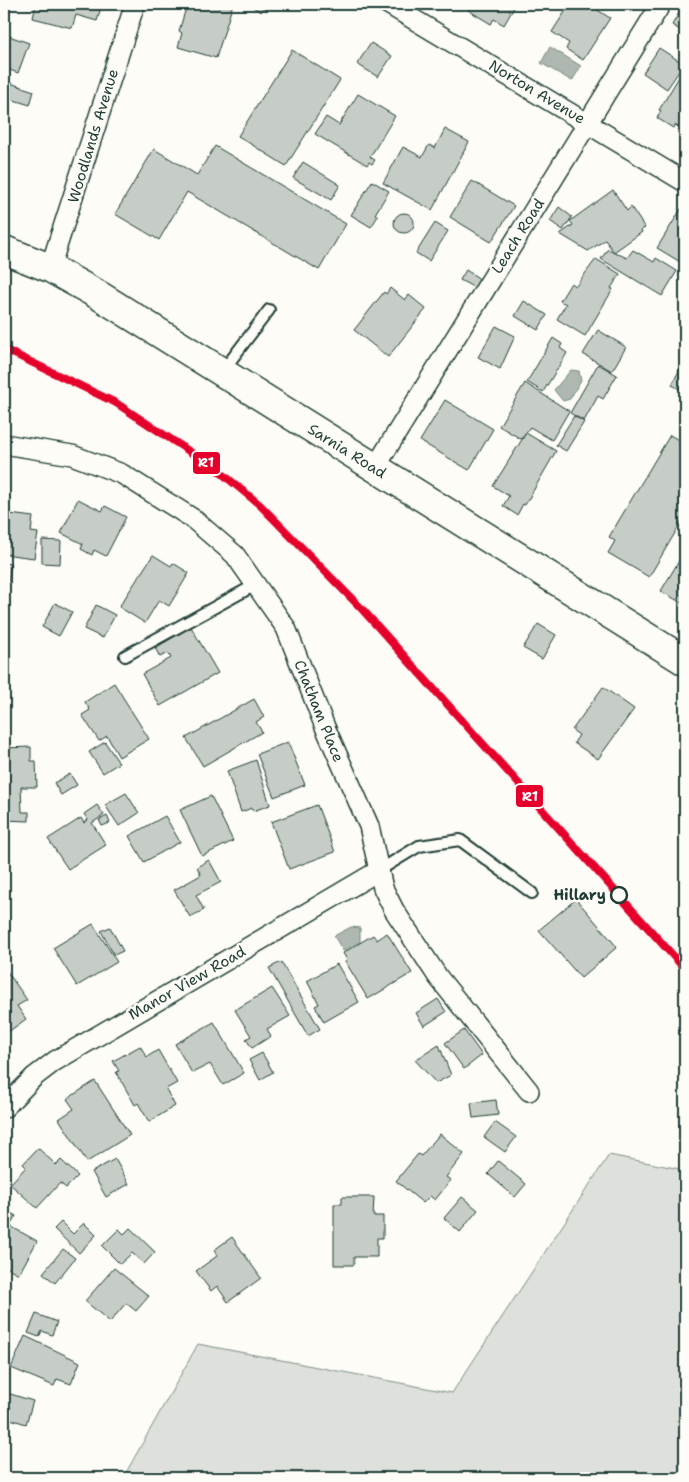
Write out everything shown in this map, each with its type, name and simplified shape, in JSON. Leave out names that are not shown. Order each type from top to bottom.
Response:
[{"type":"main road","name":"Sarnia Road","points":[[4,250],[50,268],[100,296],[685,661]]},
{"type":"street","name":"Woodlands Avenue","points":[[50,268],[63,233],[135,4]]},
{"type":"street","name":"Norton Avenue","points":[[388,4],[685,182]]},
{"type":"street","name":"Leach Road","points":[[375,468],[661,4]]},
{"type":"street","name":"Chatham Place","points":[[4,444],[72,455],[122,474],[192,518],[235,555],[286,628],[325,727],[369,826],[376,849],[378,871],[394,910],[438,977],[529,1091]]},
{"type":"street","name":"Manor View Road","points":[[4,1108],[34,1077],[55,1061],[378,871]]},
{"type":"lane","points":[[222,373],[269,310]]},
{"type":"lane","points":[[125,656],[257,584]]},
{"type":"lane","points":[[378,871],[419,846],[460,840],[532,893]]},
{"type":"shaded area","points":[[550,47],[581,66],[572,81],[541,63]]},
{"type":"shaded area","points":[[571,370],[579,371],[581,380],[570,399],[563,401],[554,390]]},
{"type":"shaded area","points":[[351,927],[360,928],[360,942],[343,951],[334,936]]},
{"type":"shaded area","points":[[609,1155],[685,1170],[685,1478],[123,1478],[198,1344],[452,1393]]},
{"type":"building","points":[[4,4],[12,4],[9,12],[4,10]]},
{"type":"building","points":[[36,4],[102,4],[97,21],[76,15],[72,28],[33,18]]},
{"type":"building","points":[[191,4],[233,4],[216,58],[178,47],[182,33],[179,31],[186,8],[190,9]]},
{"type":"building","points":[[248,4],[266,4],[261,12]]},
{"type":"building","points":[[468,4],[516,4],[504,25],[494,19],[491,24],[468,10],[471,5]]},
{"type":"building","points":[[570,4],[588,4],[610,18],[583,60],[566,49],[569,43],[552,32]]},
{"type":"building","points":[[685,4],[685,33],[672,25]]},
{"type":"building","points":[[9,36],[29,43],[18,73],[4,68],[4,50]]},
{"type":"building","points":[[371,43],[392,56],[378,77],[357,64]]},
{"type":"building","points":[[659,48],[684,64],[667,89],[643,73]]},
{"type":"building","points":[[292,50],[340,80],[286,166],[238,136]]},
{"type":"building","points":[[685,67],[685,131],[675,125],[673,128],[657,118],[661,111],[659,110]]},
{"type":"building","points":[[4,81],[34,91],[30,105],[4,97]]},
{"type":"building","points":[[358,94],[395,116],[370,157],[375,160],[372,164],[369,162],[367,165],[315,134],[326,117],[339,125]]},
{"type":"building","points":[[445,129],[469,142],[432,210],[383,183],[403,147],[422,157],[429,145],[435,148]]},
{"type":"building","points":[[215,146],[346,224],[319,270],[187,192],[159,240],[115,214],[154,149],[197,175]]},
{"type":"building","points":[[303,162],[340,185],[331,200],[293,178]]},
{"type":"building","points":[[372,181],[389,191],[375,214],[378,216],[371,227],[351,215]]},
{"type":"building","points":[[472,181],[514,206],[491,242],[450,217]]},
{"type":"building","points":[[613,190],[627,211],[631,207],[645,228],[641,230],[642,232],[614,252],[605,240],[588,251],[560,234],[573,225],[570,221]]},
{"type":"building","points":[[559,207],[572,217],[563,230],[550,221]]},
{"type":"building","points":[[681,209],[685,212],[685,257],[682,263],[657,248]]},
{"type":"building","points":[[400,213],[408,213],[414,219],[414,227],[408,233],[400,233],[394,227],[394,219]]},
{"type":"building","points":[[435,223],[448,231],[429,261],[416,253]]},
{"type":"building","points":[[608,249],[627,258],[633,250],[654,262],[656,258],[677,271],[662,296],[601,259]]},
{"type":"building","points":[[596,259],[620,274],[585,336],[557,319],[566,304],[560,301],[571,283],[576,286]]},
{"type":"building","points":[[466,270],[480,279],[475,288],[460,280]]},
{"type":"building","points":[[390,288],[405,300],[409,295],[426,309],[388,357],[354,330],[384,292],[386,294]]},
{"type":"building","points":[[524,301],[547,315],[538,330],[515,316]]},
{"type":"building","points":[[496,326],[515,336],[500,369],[478,357]]},
{"type":"building","points":[[598,330],[626,347],[612,371],[583,354]]},
{"type":"building","points":[[553,338],[562,344],[560,348],[567,353],[543,392],[527,382]]},
{"type":"building","points":[[685,358],[685,392],[672,385]]},
{"type":"building","points":[[598,364],[617,375],[603,399],[598,396],[584,421],[570,413]]},
{"type":"building","points":[[525,383],[569,411],[552,440],[530,427],[521,439],[499,426]]},
{"type":"building","points":[[445,400],[493,429],[469,470],[420,441]]},
{"type":"building","points":[[574,416],[584,422],[566,451],[556,445]]},
{"type":"building","points":[[526,433],[556,451],[525,505],[523,504],[517,515],[503,506],[509,496],[493,486]]},
{"type":"building","points":[[670,435],[685,444],[685,516],[649,577],[608,553],[615,541],[609,537]]},
{"type":"building","points":[[78,499],[102,511],[105,506],[126,517],[106,556],[94,550],[92,555],[81,549],[83,544],[61,533]]},
{"type":"building","points":[[10,514],[33,517],[31,532],[38,533],[34,558],[4,554]]},
{"type":"building","points":[[42,540],[61,541],[60,564],[42,563]]},
{"type":"building","points":[[683,554],[685,555],[685,605],[661,591]]},
{"type":"building","points":[[153,555],[171,566],[173,563],[189,573],[169,606],[159,600],[145,623],[119,607]]},
{"type":"building","points":[[4,563],[11,564],[4,608]]},
{"type":"building","points":[[55,603],[72,612],[59,636],[42,627]]},
{"type":"building","points":[[96,605],[115,615],[103,638],[84,629]]},
{"type":"building","points":[[538,624],[556,635],[542,659],[523,648]]},
{"type":"building","points":[[191,627],[218,673],[160,706],[142,674],[171,658],[168,653],[160,657],[155,648]]},
{"type":"building","points":[[114,683],[149,739],[119,757],[107,736],[99,741],[82,715],[90,710],[85,702]]},
{"type":"building","points":[[603,687],[634,709],[598,759],[574,743],[579,735],[572,730]]},
{"type":"building","points":[[254,699],[264,717],[256,722],[262,732],[203,766],[186,738]]},
{"type":"building","points":[[105,742],[119,763],[103,773],[89,752]]},
{"type":"building","points":[[288,742],[305,785],[274,797],[257,754]]},
{"type":"building","points":[[31,747],[31,761],[36,761],[37,787],[21,787],[22,812],[29,812],[29,821],[4,820],[4,748]]},
{"type":"building","points":[[256,760],[270,805],[253,811],[252,808],[241,812],[227,771]]},
{"type":"building","points":[[70,774],[77,785],[61,795],[54,783]]},
{"type":"building","points":[[126,793],[139,813],[119,826],[105,805]]},
{"type":"building","points":[[211,796],[233,841],[202,856],[180,810]]},
{"type":"building","points":[[97,805],[104,815],[92,823],[106,845],[68,869],[48,839],[81,818],[84,823],[88,820],[84,814]]},
{"type":"building","points":[[317,805],[335,852],[289,869],[271,822]]},
{"type":"building","points":[[107,816],[110,823],[102,826],[99,820]]},
{"type":"building","points":[[165,816],[180,842],[144,862],[129,836]]},
{"type":"building","points":[[209,860],[221,882],[196,895],[204,910],[190,917],[174,890],[201,875],[197,867]]},
{"type":"building","points":[[576,899],[617,947],[581,978],[539,930]]},
{"type":"building","points":[[93,924],[117,962],[77,986],[53,948]]},
{"type":"building","points":[[110,927],[123,951],[114,955],[101,931]]},
{"type":"building","points":[[387,933],[412,973],[368,999],[345,961],[347,960],[343,953],[373,935],[377,940]]},
{"type":"building","points":[[281,962],[320,1029],[308,1036],[269,968]]},
{"type":"building","points":[[337,964],[359,1002],[324,1022],[315,1006],[319,1004],[307,981]]},
{"type":"building","points":[[4,967],[27,1000],[17,1006],[26,1019],[4,1035]]},
{"type":"building","points":[[272,988],[290,1016],[267,1029],[271,1036],[252,1048],[246,1039],[251,1036],[235,1010]]},
{"type":"building","points":[[438,999],[446,1012],[424,1026],[416,1013]]},
{"type":"building","points":[[214,1022],[244,1073],[223,1085],[210,1064],[192,1073],[175,1044]]},
{"type":"building","points":[[464,1030],[482,1055],[464,1069],[445,1043]]},
{"type":"building","points":[[439,1045],[451,1075],[436,1083],[415,1060]]},
{"type":"building","points":[[140,1046],[147,1057],[158,1050],[177,1083],[166,1089],[175,1106],[149,1122],[138,1103],[135,1105],[116,1072],[119,1071],[113,1061]]},
{"type":"building","points":[[262,1053],[273,1072],[260,1080],[249,1060]]},
{"type":"building","points":[[95,1081],[130,1135],[87,1162],[59,1119],[74,1109],[67,1099]]},
{"type":"building","points":[[496,1100],[498,1115],[473,1118],[471,1103]]},
{"type":"building","points":[[495,1122],[516,1137],[505,1152],[484,1137]]},
{"type":"building","points":[[440,1134],[464,1154],[446,1177],[451,1180],[435,1200],[430,1196],[423,1203],[396,1181],[418,1154],[421,1156]]},
{"type":"building","points":[[38,1148],[56,1165],[61,1160],[78,1176],[66,1188],[60,1183],[37,1208],[10,1184],[26,1167],[23,1164]]},
{"type":"building","points":[[115,1159],[129,1184],[106,1197],[92,1172]]},
{"type":"building","points":[[498,1161],[526,1184],[515,1197],[488,1174]]},
{"type":"building","points":[[342,1197],[374,1197],[373,1216],[383,1216],[383,1238],[377,1238],[377,1257],[354,1257],[354,1265],[334,1265],[334,1204],[342,1204]]},
{"type":"building","points":[[462,1197],[478,1210],[460,1232],[444,1218]]},
{"type":"building","points":[[4,1209],[16,1216],[10,1226],[37,1241],[19,1274],[4,1266]]},
{"type":"building","points":[[61,1222],[73,1234],[84,1223],[96,1235],[79,1253],[54,1229]]},
{"type":"building","points":[[130,1228],[155,1252],[144,1264],[132,1253],[120,1264],[102,1246],[119,1229],[124,1234]]},
{"type":"building","points":[[232,1237],[261,1278],[228,1302],[217,1286],[211,1291],[196,1271],[217,1256],[214,1250]]},
{"type":"building","points":[[63,1249],[75,1258],[55,1283],[43,1273]]},
{"type":"building","points":[[114,1268],[149,1296],[136,1311],[126,1303],[110,1322],[85,1301]]},
{"type":"building","points":[[36,1314],[57,1322],[52,1335],[42,1331],[39,1337],[28,1333]]},
{"type":"building","points":[[25,1336],[80,1362],[71,1384],[57,1379],[54,1386],[11,1368]]},
{"type":"building","points":[[4,1392],[33,1401],[26,1424],[4,1417]]},
{"type":"building","points":[[4,1471],[13,1475],[12,1478],[4,1478]]},
{"type":"transit line","name":"R1","points":[[4,349],[116,403],[219,471],[260,505],[361,608],[685,969]]},
{"type":"place","name":"Hillary","points":[[619,895]]}]
